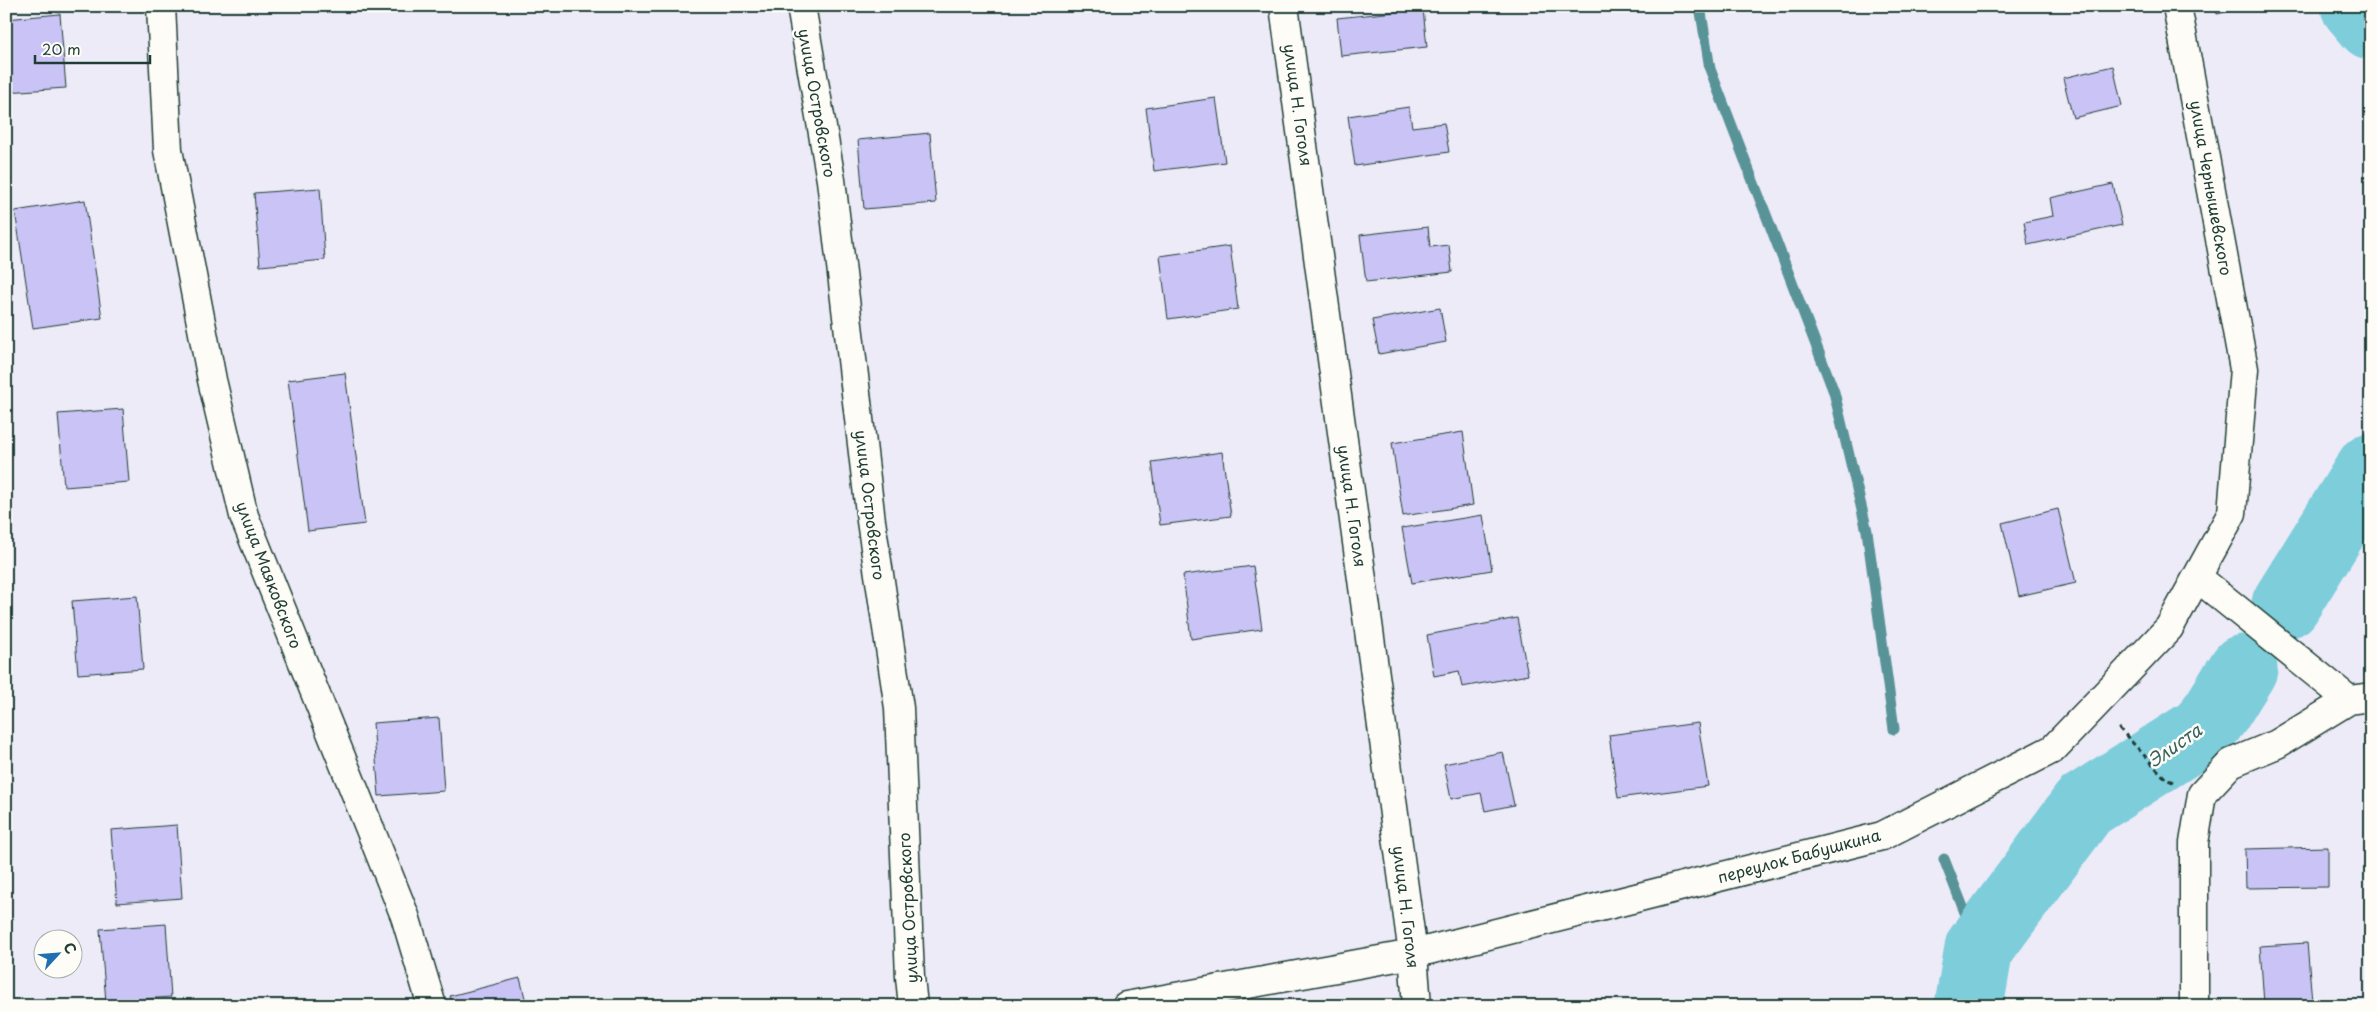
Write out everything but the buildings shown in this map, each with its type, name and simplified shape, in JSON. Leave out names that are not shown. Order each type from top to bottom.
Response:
[{"type":"street","name":"улица Маяковского","points":[[161,6],[168,150],[212,380],[244,516],[405,916],[432,1006]]},
{"type":"street","name":"улица Островского","points":[[801,6],[830,180],[872,522],[899,708],[910,977],[913,1006]]},
{"type":"street","name":"улица Н. Гоголя","points":[[1284,6],[1412,954],[1417,1006]]},
{"type":"street","name":"улица Чернышевского","points":[[2177,6],[2244,369]]},
{"type":"street","name":"переулок Бабушкина","points":[[1126,1006],[1412,954],[1882,836],[2053,749],[2170,628],[2232,513],[2244,369]]},
{"type":"street","points":[[2194,1006],[2194,843],[2202,794],[2231,763],[2277,744],[2360,698],[2287,650],[2197,577]]},
{"type":"path","points":[[2139,750],[2166,779]]},
{"type":"waterway","points":[[1700,6],[1710,69],[1834,392],[1867,531],[1894,729]]},
{"type":"waterway","name":"Элиста","points":[[2355,6],[2371,25]]},
{"type":"waterway","name":"Элиста","points":[[2286,604],[2371,467]]},
{"type":"waterway","name":"Элиста","points":[[2243,669],[2286,604]]},
{"type":"waterway","name":"Элиста","points":[[1969,1006],[1979,948],[2084,806],[2203,730],[2243,669]]},
{"type":"waterway","points":[[1944,859],[1979,948]]}]
